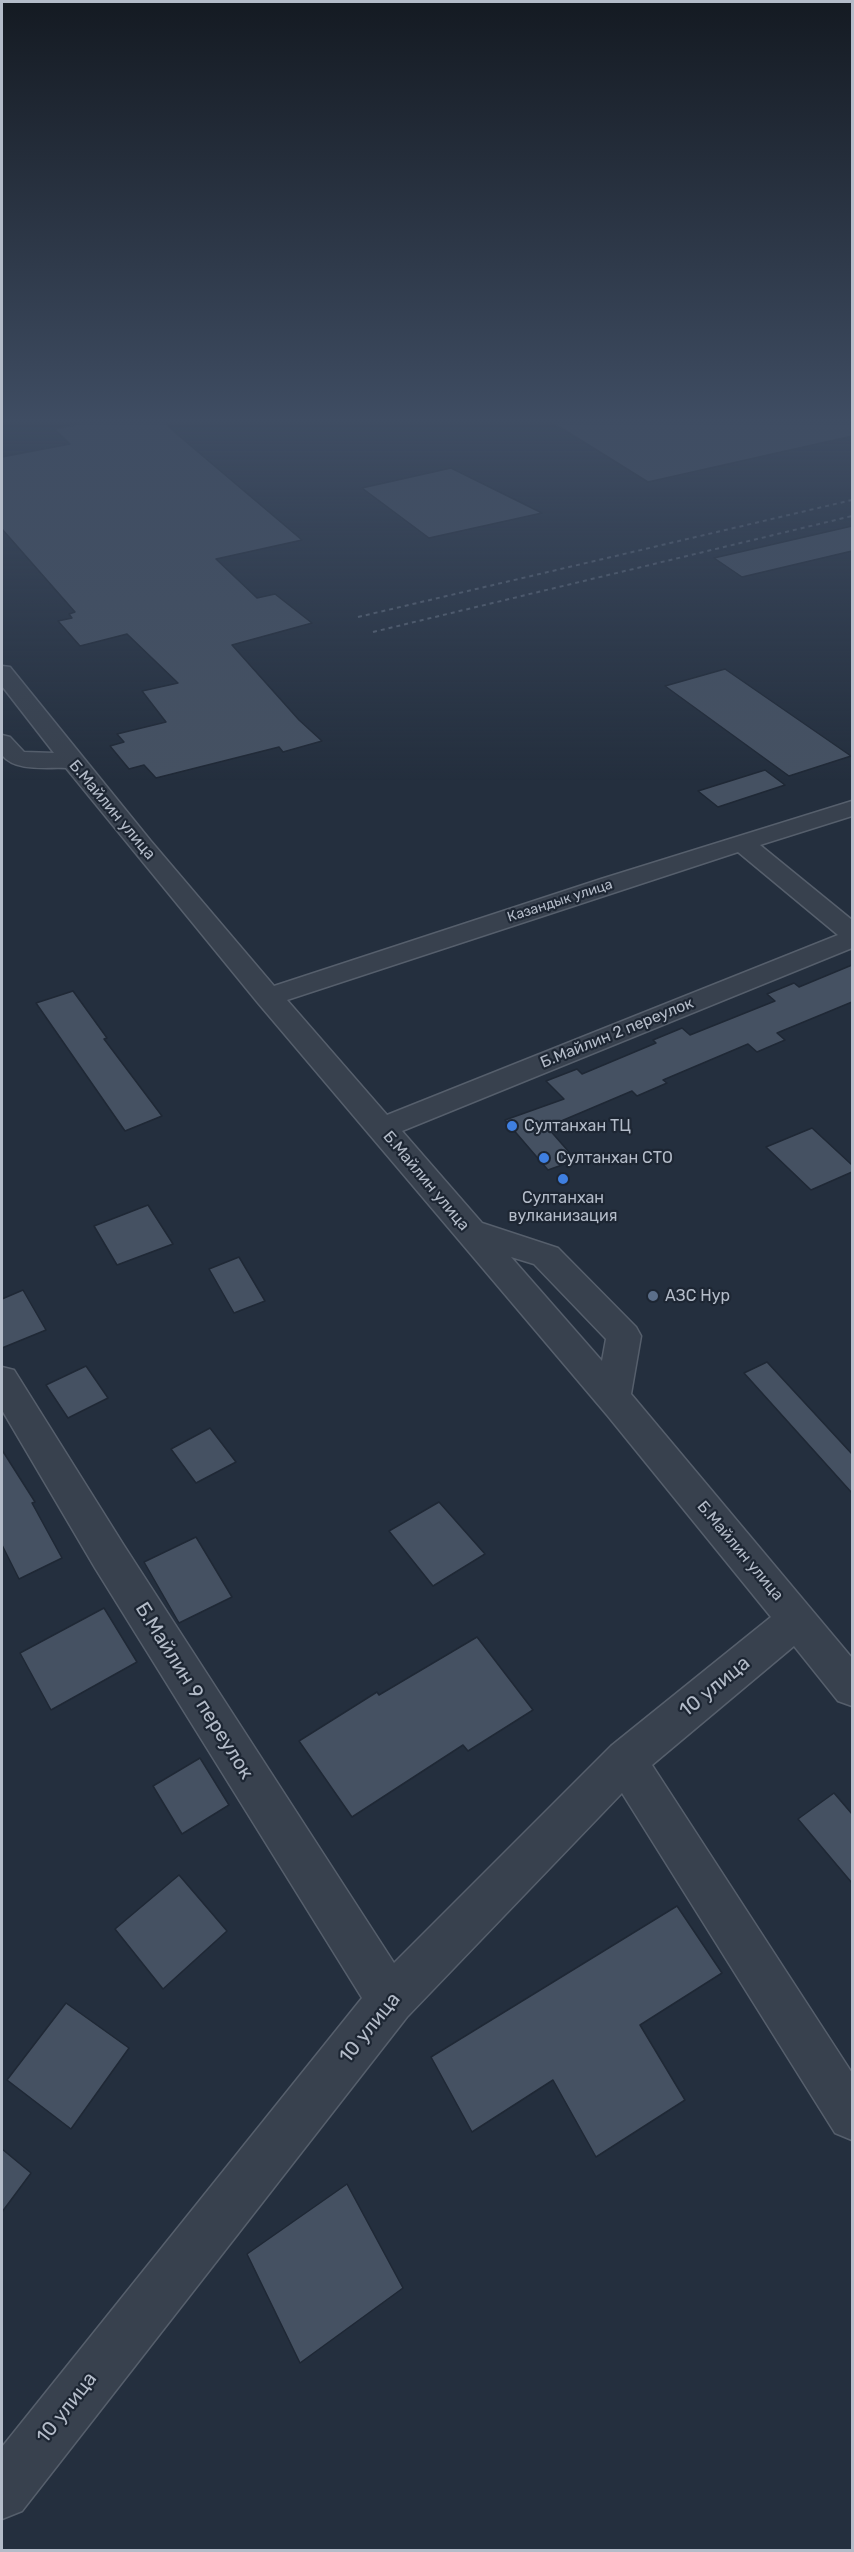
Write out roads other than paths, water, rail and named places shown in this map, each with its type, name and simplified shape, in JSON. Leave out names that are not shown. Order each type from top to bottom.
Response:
[{"type":"street","name":"Б.Майлин улица","points":[[2,672],[70,760],[268,997],[612,1399],[852,1688]]},
{"type":"street","points":[[2,742],[16,759],[70,760]]},
{"type":"street","name":"Казандык улица","points":[[268,997],[741,842],[852,808]]},
{"type":"street","points":[[741,842],[852,933]]},
{"type":"street","name":"Б.Майлин 2 переулок","points":[[381,1128],[852,939]]},
{"type":"street","points":[[470,1232],[546,1256],[624,1336],[612,1399]]},
{"type":"street","name":"Б.Майлин 9 переулок","points":[[2,1380],[109,1556],[390,2000]]},
{"type":"street","name":"10 улица","points":[[2,2491],[390,2000],[626,1760],[797,1619]]},
{"type":"street","points":[[626,1760],[653,1806],[852,2116]]},
{"type":"railway","points":[[358,617],[670,543]]},
{"type":"railway","points":[[373,632],[740,543]]},
{"type":"place","name":"Султанхан ТЦ","points":[[512,1126]]},
{"type":"place","name":"Султанхан СТО","points":[[544,1158]]},
{"type":"place","name":"Султанхан вулканизация","points":[[563,1179]]},
{"type":"place","name":"АЗС Нур","points":[[653,1296]]}]
